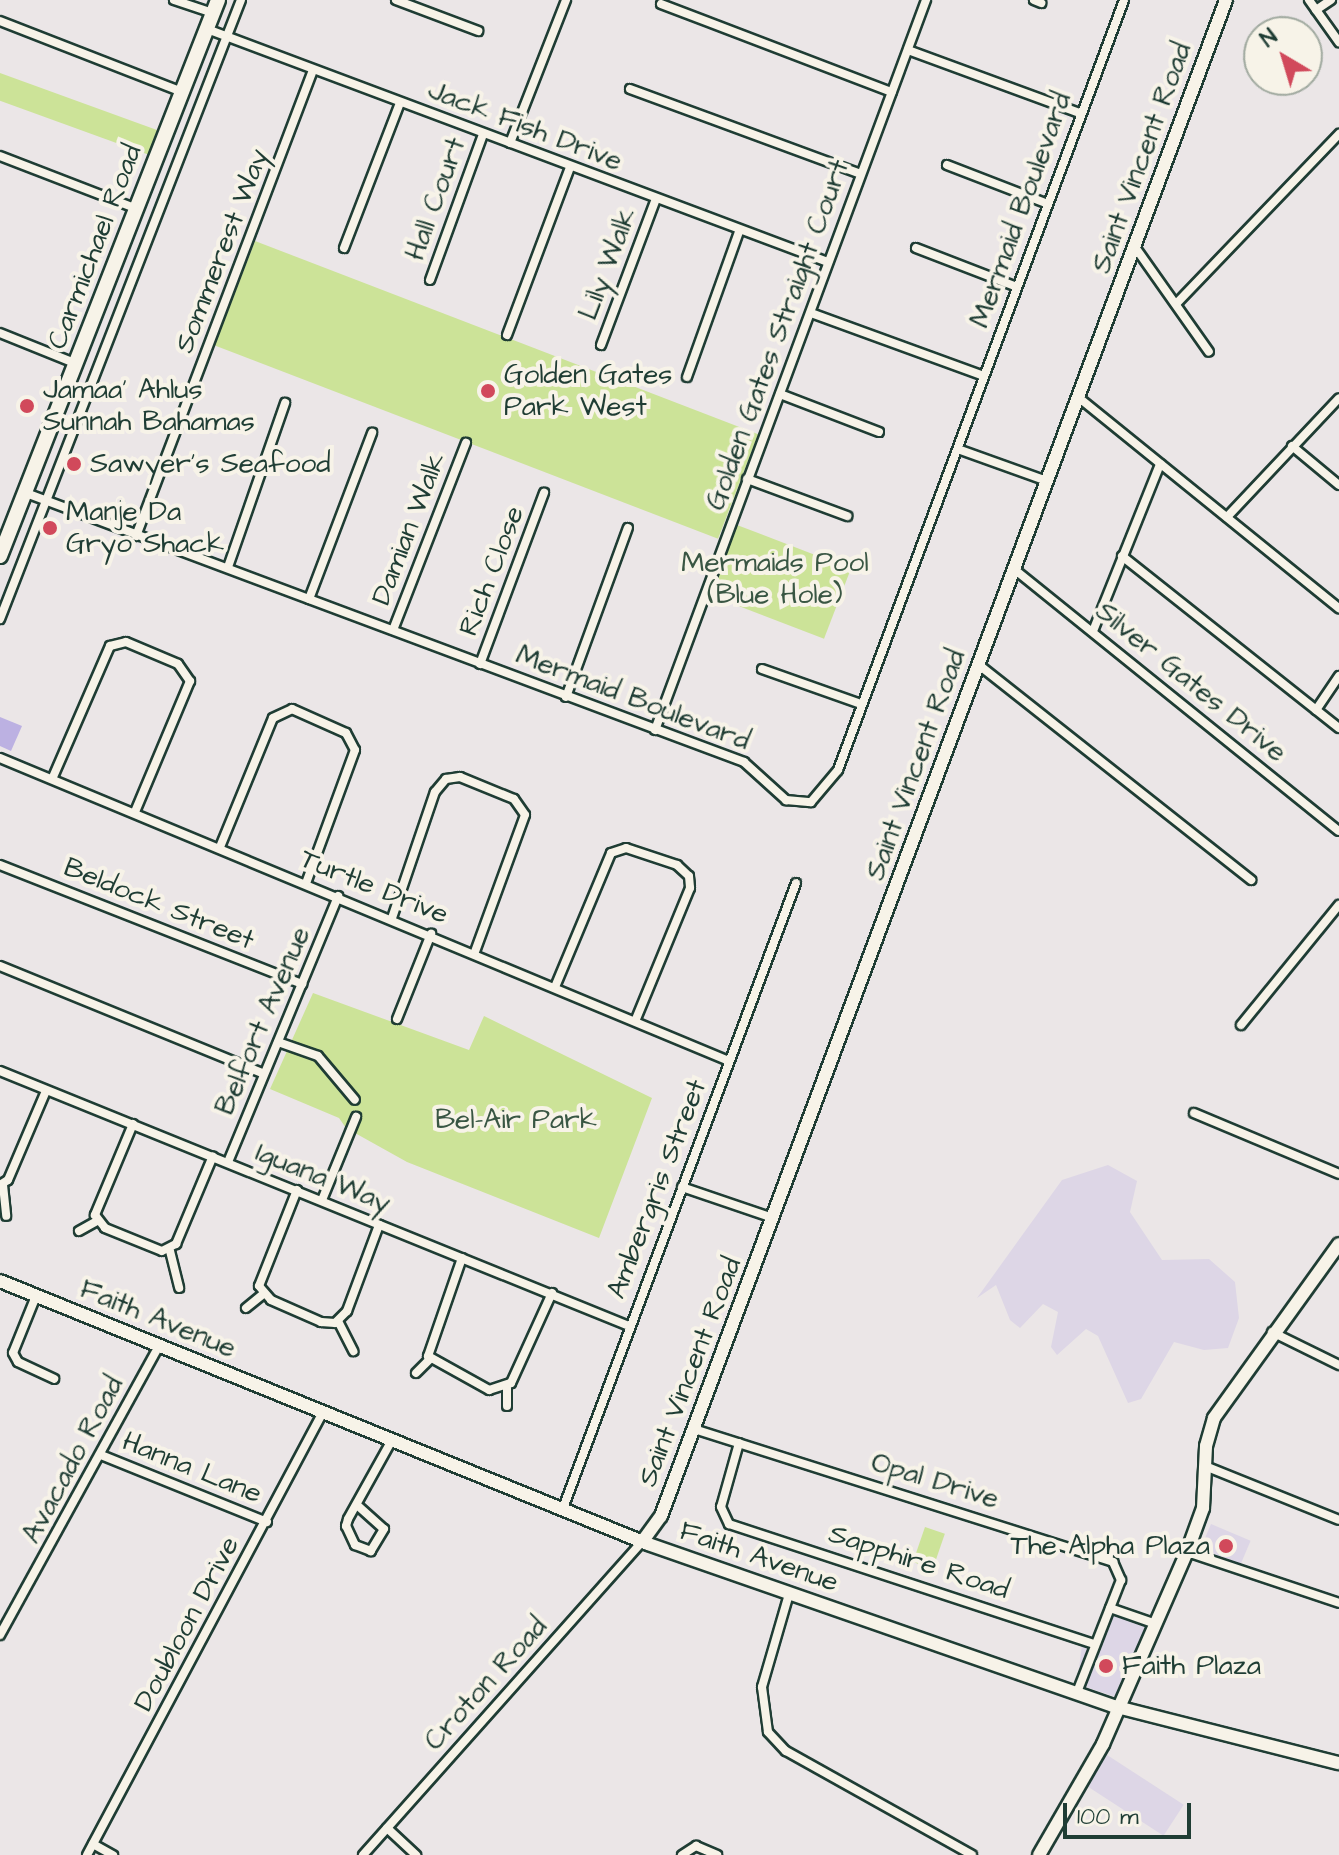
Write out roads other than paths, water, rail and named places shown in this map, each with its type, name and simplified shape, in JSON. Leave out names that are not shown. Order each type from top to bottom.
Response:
[{"type":"main road","name":"Carmichael Road","points":[[0,556],[5,529],[26,493],[215,7]]},
{"type":"street","points":[[174,0],[215,7]]},
{"type":"street","points":[[0,619],[241,0]]},
{"type":"street","points":[[396,0],[478,31]]},
{"type":"street","points":[[510,143],[566,0]]},
{"type":"street","name":"Golden Gates Straight Court","points":[[655,730],[924,0]]},
{"type":"street","name":"Mermaid Boulevard","points":[[26,493],[744,762],[786,800],[804,803],[822,794],[836,777],[1079,113],[1124,0]]},
{"type":"street","name":"Saint Vincent Road","points":[[642,1542],[661,1516],[694,1429],[1226,0]]},
{"type":"street","points":[[1309,0],[1339,42]]},
{"type":"street","points":[[1316,10],[1331,0]]},
{"type":"street","points":[[661,4],[892,92]]},
{"type":"street","points":[[0,21],[183,92]]},
{"type":"street","name":"Jack Fish Drive","points":[[207,29],[739,232],[828,262]]},
{"type":"street","points":[[908,50],[1079,113]]},
{"type":"street","name":"Sommerest Way","points":[[136,536],[313,70]]},
{"type":"street","points":[[630,89],[861,174]]},
{"type":"street","points":[[344,248],[400,103]]},
{"type":"street","name":"Hall Court","points":[[430,280],[483,134]]},
{"type":"street","points":[[1176,304],[1339,134]]},
{"type":"street","points":[[0,156],[139,209]]},
{"type":"street","points":[[947,165],[1048,204]]},
{"type":"street","points":[[507,335],[570,167]]},
{"type":"street","name":"Lily Walk","points":[[601,345],[656,199]]},
{"type":"street","points":[[687,377],[739,232]]},
{"type":"street","points":[[1135,247],[1209,352]]},
{"type":"street","points":[[916,248],[1017,287]]},
{"type":"street","points":[[811,313],[984,376]]},
{"type":"street","points":[[0,333],[77,364]]},
{"type":"street","points":[[780,394],[879,432]]},
{"type":"street","points":[[1078,397],[1339,608]]},
{"type":"street","points":[[1227,517],[1339,398]]},
{"type":"street","points":[[228,567],[285,403]]},
{"type":"street","points":[[309,599],[372,433]]},
{"type":"street","name":"Damian Walk","points":[[393,630],[466,443]]},
{"type":"street","points":[[1292,446],[1339,485]]},
{"type":"street","points":[[958,449],[1047,481]]},
{"type":"street","points":[[1093,631],[1160,464]]},
{"type":"street","points":[[747,479],[847,516]]},
{"type":"street","name":"Rich Close","points":[[480,664],[544,493]]},
{"type":"street","points":[[566,697],[628,528]]},
{"type":"street","points":[[1122,556],[1339,728]]},
{"type":"street","name":"Silver Gates Drive","points":[[1014,569],[1339,831]]},
{"type":"street","points":[[53,777],[110,646],[126,642],[178,664],[190,681],[135,812]]},
{"type":"street","points":[[979,665],[1251,880]]},
{"type":"street","points":[[762,669],[861,704]]},
{"type":"street","points":[[1316,710],[1339,676]]},
{"type":"street","points":[[220,847],[273,718],[292,709],[346,733],[355,750],[306,883]]},
{"type":"street","name":"Turtle Drive","points":[[0,758],[53,777],[475,952],[729,1061]]},
{"type":"street","points":[[392,918],[442,782],[460,777],[510,797],[521,805],[525,819],[475,952]]},
{"type":"street","points":[[555,987],[611,853],[624,847],[677,865],[689,876],[690,888],[636,1019]]},
{"type":"street","name":"Beldock Street","points":[[0,865],[302,984]]},
{"type":"street","name":"Ambergris Street","points":[[562,1511],[796,883]]},
{"type":"street","name":"Belfort Avenue","points":[[228,1162],[338,896]]},
{"type":"street","points":[[1241,1025],[1339,905]]},
{"type":"street","points":[[397,1019],[431,934]]},
{"type":"street","points":[[0,966],[264,1074]]},
{"type":"street","points":[[278,1042],[318,1056],[355,1100]]},
{"type":"street","name":"Iguana Way","points":[[0,1071],[629,1326]]},
{"type":"street","points":[[6,1216],[1,1185],[46,1091]]},
{"type":"street","points":[[1194,1113],[1339,1174]]},
{"type":"street","points":[[322,1200],[356,1117]]},
{"type":"street","points":[[97,1221],[95,1207],[133,1124]]},
{"type":"street","points":[[179,1288],[170,1251],[213,1156]]},
{"type":"street","points":[[682,1187],[773,1218]]},
{"type":"street","points":[[263,1294],[260,1278],[297,1190]]},
{"type":"street","points":[[79,1231],[97,1221]]},
{"type":"street","points":[[97,1221],[170,1251]]},
{"type":"street","points":[[263,1294],[321,1322],[338,1321],[349,1309],[379,1225]]},
{"type":"street","points":[[1039,1855],[1120,1708],[1187,1552],[1203,1508],[1205,1466],[1214,1418],[1272,1332],[1339,1244]]},
{"type":"street","points":[[416,1373],[430,1359],[462,1258]]},
{"type":"street","name":"Faith Avenue","points":[[0,1281],[642,1542],[1120,1708],[1339,1763]]},
{"type":"street","points":[[507,1406],[507,1388],[552,1293]]},
{"type":"street","points":[[246,1308],[263,1294]]},
{"type":"street","points":[[36,1296],[13,1353],[18,1362],[54,1379]]},
{"type":"street","points":[[338,1321],[353,1351]]},
{"type":"street","points":[[1272,1332],[1339,1365]]},
{"type":"street","name":"Avacado Road","points":[[0,1635],[159,1346]]},
{"type":"street","points":[[430,1359],[489,1390],[507,1388]]},
{"type":"street","name":"Doubloon Drive","points":[[87,1855],[323,1412]]},
{"type":"street","name":"Opal Drive","points":[[694,1429],[1108,1559],[1122,1577],[1110,1608]]},
{"type":"street","points":[[357,1505],[384,1529],[371,1551],[347,1534],[357,1505],[392,1440]]},
{"type":"street","name":"Sapphire Road","points":[[739,1443],[721,1507],[729,1524],[1095,1644]]},
{"type":"street","name":"Hanna Lane","points":[[101,1455],[267,1522]]},
{"type":"street","points":[[1205,1466],[1339,1520]]},
{"type":"street","name":"Croton Road","points":[[363,1855],[642,1542]]},
{"type":"street","points":[[1187,1552],[1339,1603]]},
{"type":"street","points":[[789,1594],[761,1696],[773,1739],[972,1855]]},
{"type":"street","points":[[1077,1692],[1110,1608],[1156,1624]]},
{"type":"street","points":[[387,1828],[416,1855]]},
{"type":"street","points":[[93,1844],[113,1855]]},
{"type":"street","points":[[682,1855],[696,1846],[717,1855]]},
{"type":"place","name":"Golden Gates Park West","points":[[488,391]]},
{"type":"place","name":"Jamaa' Ahlus Sunnah Bahamas","points":[[27,406]]},
{"type":"place","name":"Sawyer's Seafood","points":[[74,464]]},
{"type":"place","name":"Manje Da Gryo Shack","points":[[50,528]]},
{"type":"place","name":"The Alpha Plaza","points":[[1226,1546]]},
{"type":"place","name":"Faith Plaza","points":[[1106,1666]]},
{"type":"park label","name":"Mermaids Pool (Blue Hole)","points":[[775,579]]},
{"type":"park label","name":"Bel-Air Park","points":[[516,1120]]}]
